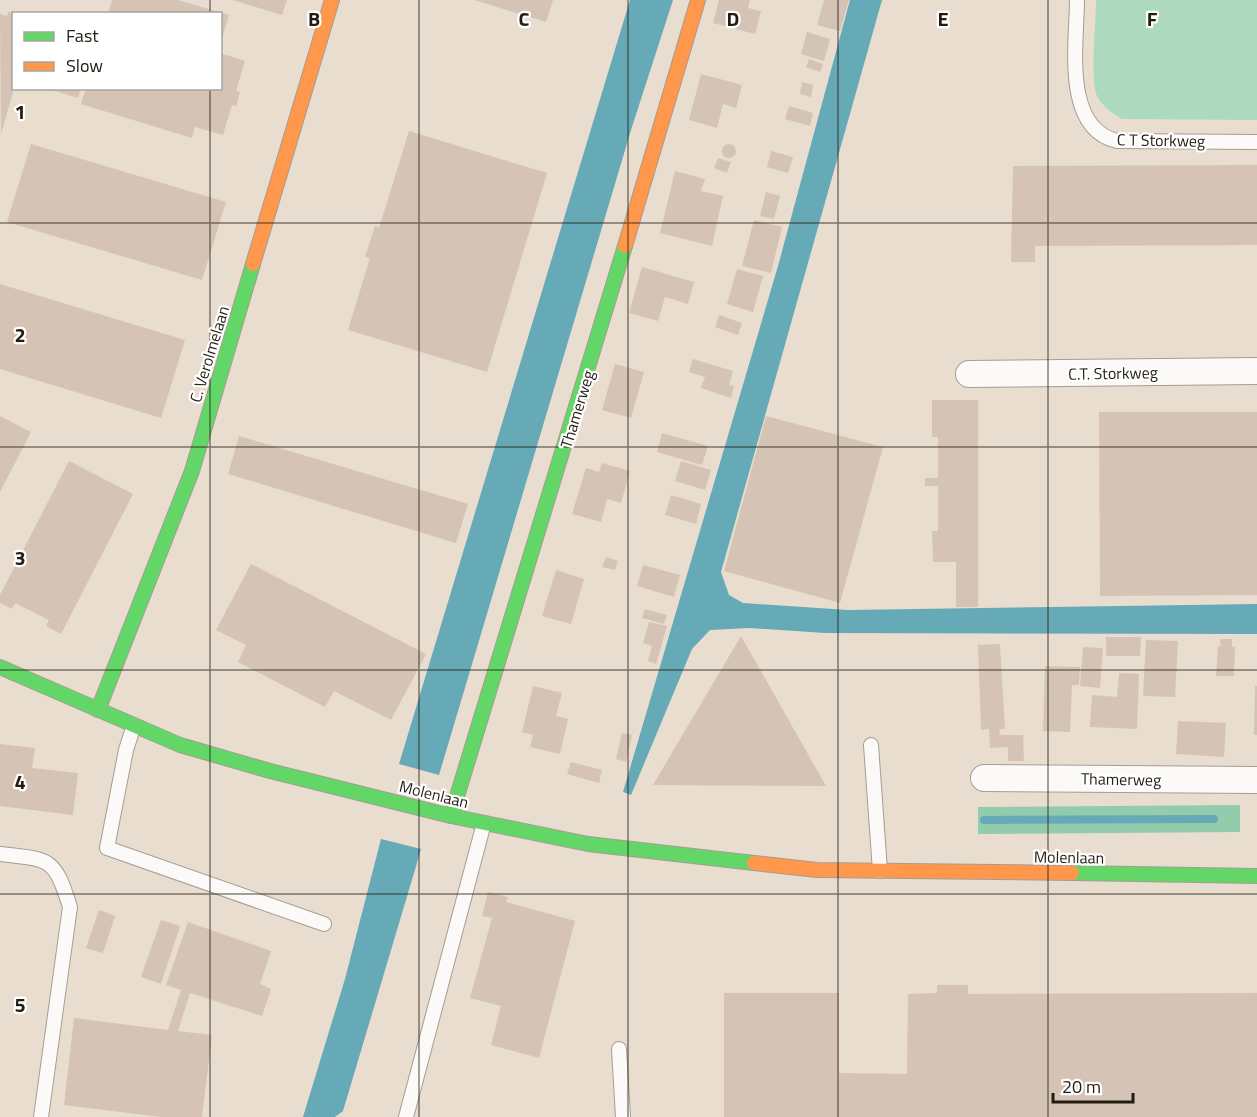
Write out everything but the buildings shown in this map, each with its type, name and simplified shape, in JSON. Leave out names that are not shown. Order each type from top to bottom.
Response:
[{"type":"street","name":"C. Verolmelaan","points":[[98,710],[192,471],[332,0]]},
{"type":"street","name":"Thamerweg","points":[[451,816],[587,376],[698,0]]},
{"type":"street","name":"C.T. Storkweg","points":[[969,374],[1257,371]]},
{"type":"street","name":"Molenlaan","points":[[0,667],[180,744],[270,771],[451,816],[588,844],[699,859],[817,870],[1257,876]]},
{"type":"street","name":"Thamerweg","points":[[984,778],[1257,780]]},
{"type":"lane","name":"C T Storkweg","points":[[1077,0],[1076,85],[1085,119],[1103,136],[1117,141],[1257,142]]},
{"type":"lane","points":[[134,725],[126,750],[107,848],[324,924]]},
{"type":"lane","points":[[871,746],[880,871]]},
{"type":"lane","points":[[406,1117],[484,823]]},
{"type":"lane","points":[[0,854],[45,860],[60,874],[70,907],[41,1117]]},
{"type":"lane","points":[[619,1049],[623,1117]]},
{"type":"green space","points":[[1096,0],[1257,0],[1257,120],[1122,119],[1111,112],[1099,100],[1095,88]]},
{"type":"green space","points":[[1240,805],[1240,832],[978,834],[978,807]]},
{"type":"water","points":[[630,0],[673,0],[631,130],[439,775],[399,764]]},
{"type":"water","points":[[850,0],[882,0],[721,572],[729,595],[743,603],[848,610],[1257,604],[1257,634],[825,633],[749,628],[710,630],[692,649],[631,795],[623,792],[778,266]]},
{"type":"water","points":[[381,839],[421,849],[343,1111],[335,1117],[303,1117],[345,979]]},
{"type":"waterway","points":[[984,820],[1214,819]]},
{"type":"traffic: fast","points":[[451,816],[625,246]]},
{"type":"traffic: fast","points":[[98,710],[192,471],[253,264]]},
{"type":"traffic: fast","points":[[0,667],[180,745],[270,771],[451,816],[588,844],[754,863]]},
{"type":"traffic: fast","points":[[1072,873],[1257,876]]},
{"type":"traffic: slow","points":[[253,264],[332,0]]},
{"type":"traffic: slow","points":[[625,246],[698,0]]},
{"type":"traffic: slow","points":[[754,863],[817,870],[1072,873]]}]
